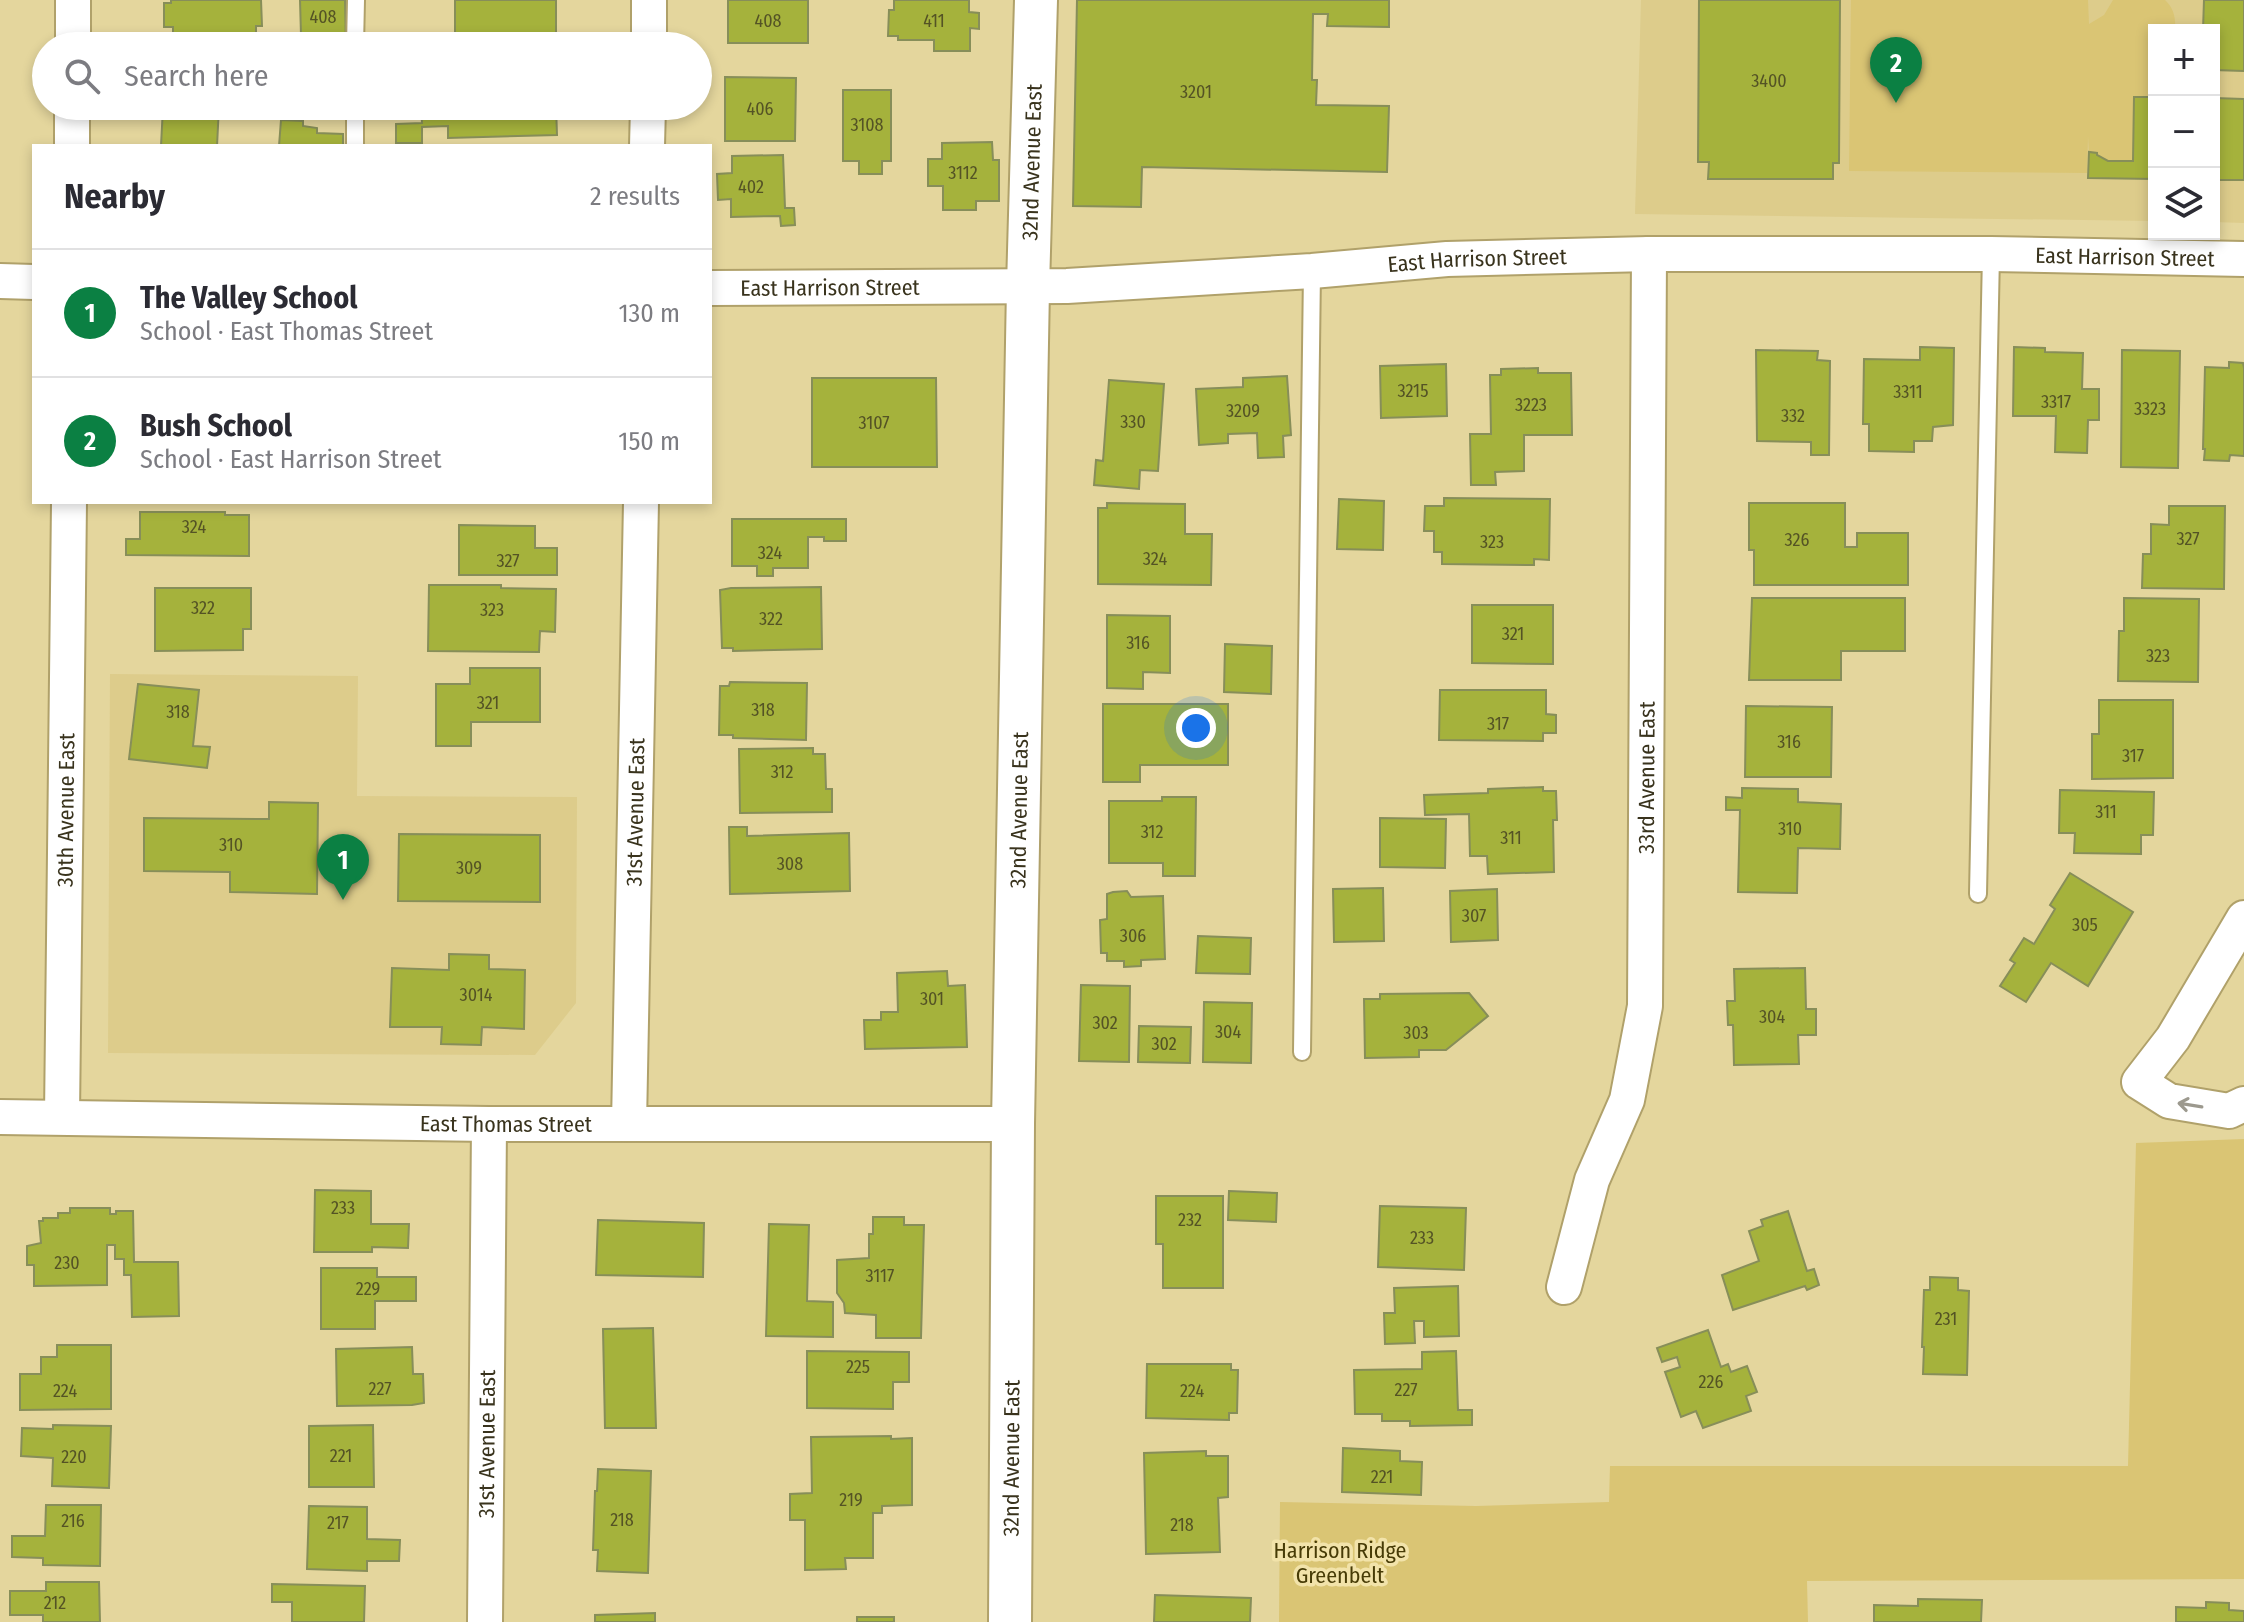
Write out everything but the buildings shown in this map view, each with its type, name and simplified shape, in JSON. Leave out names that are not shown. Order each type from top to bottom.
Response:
[{"type":"street","points":[[73,0],[73,32]]},
{"type":"street","points":[[649,0],[649,32]]},
{"type":"street","name":"32nd Avenue East","points":[[1010,1622],[1013,1124],[1036,0]]},
{"type":"street","points":[[72,120],[72,144]]},
{"type":"street","points":[[647,144],[648,120]]},
{"type":"street","name":"East Harrison Street","points":[[712,288],[1028,287],[1312,271],[1447,259],[1649,254],[1991,254],[2244,259]]},
{"type":"street","name":"33rd Avenue East","points":[[1564,1287],[1592,1180],[1627,1100],[1645,1006],[1649,254]]},
{"type":"street","points":[[0,281],[32,282]]},
{"type":"street","name":"30th Avenue East","points":[[62,1116],[69,504]]},
{"type":"street","name":"31st Avenue East","points":[[629,1124],[641,504]]},
{"type":"street","points":[[2244,918],[2173,1038],[2139,1082],[2169,1101],[2229,1111],[2244,1104]]},
{"type":"street","name":"East Thomas Street","points":[[0,1117],[489,1124],[1013,1124]]},
{"type":"street","name":"31st Avenue East","points":[[485,1622],[489,1124]]},
{"type":"lane","points":[[355,32],[356,0]]},
{"type":"lane","points":[[355,120],[355,144]]},
{"type":"lane","points":[[1978,894],[1991,254]]},
{"type":"lane","points":[[1302,1052],[1312,271]]},
{"type":"shaded area","points":[[1641,0],[2244,0],[2244,223],[2220,222],[2220,24],[2148,24],[2148,221],[1635,214]]},
{"type":"shaded area","points":[[110,674],[358,676],[357,796],[577,797],[576,1003],[535,1055],[108,1053]]},
{"type":"green space","points":[[1851,0],[2088,0],[2089,24],[2104,15],[2113,0],[2165,0],[2174,14],[2175,24],[2148,24],[2148,97],[2134,98],[2133,161],[2108,161],[2089,152],[2088,136],[2087,173],[1849,171]]},
{"type":"green space","name":"Harrison Ridge Greenbelt","points":[[2244,1139],[2244,1579],[1807,1581],[1808,1622],[1279,1622],[1280,1502],[1476,1506],[1609,1502],[1610,1466],[2128,1466],[2136,1143]]},
{"type":"place","name":"Bush School","points":[[1896,103]]},
{"type":"place","name":"The Valley School","points":[[343,900]]}]
